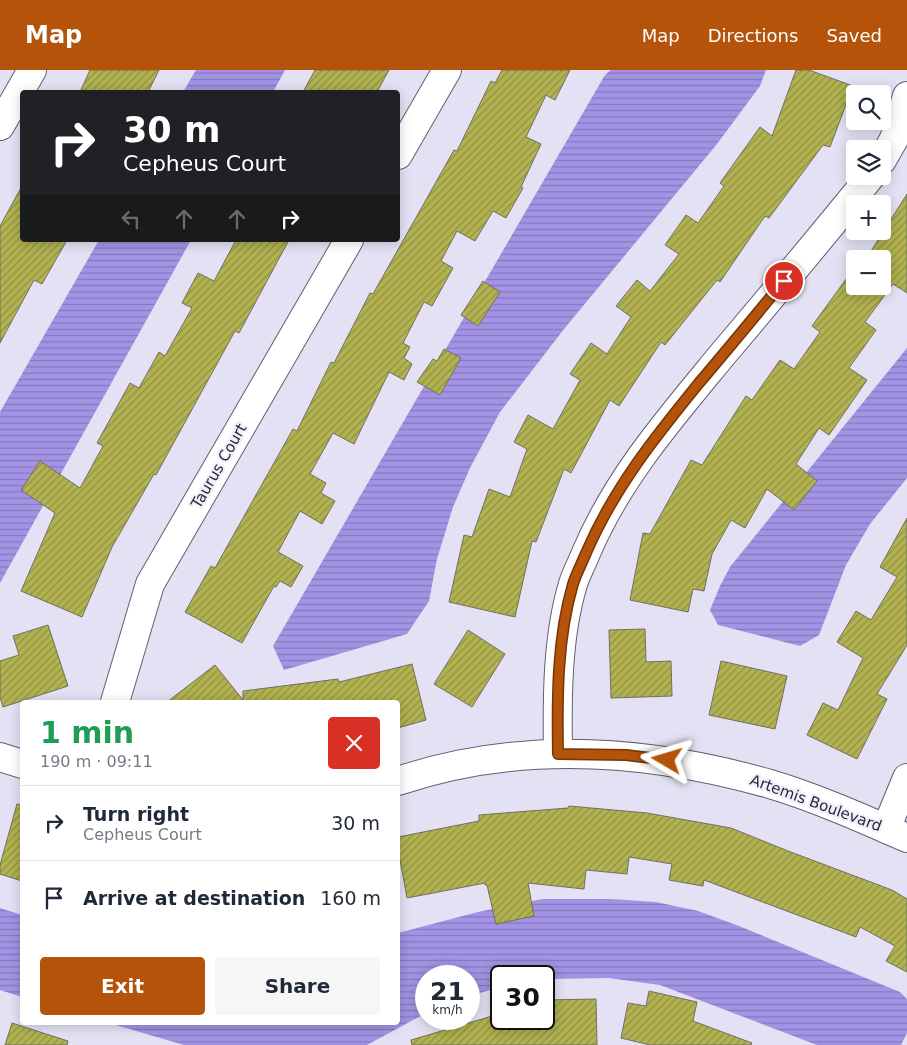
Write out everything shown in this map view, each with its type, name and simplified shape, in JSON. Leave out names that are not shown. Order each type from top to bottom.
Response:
[{"type":"street","points":[[21,90],[32,70]]},
{"type":"street","points":[[400,152],[447,70]]},
{"type":"street","points":[[0,126],[20,91]]},
{"type":"street","points":[[891,144],[907,96]]},
{"type":"street","points":[[558,754],[557,715],[562,638],[566,613],[574,583],[595,533],[625,479],[660,431],[864,185]]},
{"type":"street","name":"Taurus Court","points":[[116,700],[150,584],[348,242]]},
{"type":"street","name":"Artemis Boulevard","points":[[400,780],[457,765],[508,756],[558,754],[626,755],[667,760],[712,769],[779,788],[897,833]]},
{"type":"street","points":[[0,757],[20,763]]},
{"type":"street","points":[[897,833],[907,778]]},
{"type":"shaded area","points":[[196,70],[285,70],[274,90],[184,90]]},
{"type":"shaded area","points":[[611,70],[766,70],[760,86],[717,144],[564,329],[500,412],[470,468],[453,507],[437,559],[429,601],[407,634],[284,670],[273,646],[605,75]]},
{"type":"shaded area","points":[[98,242],[190,242],[0,583],[0,412]]},
{"type":"shaded area","points":[[907,348],[907,478],[870,524],[846,565],[819,635],[800,646],[718,625],[710,610],[730,567]]},
{"type":"shaded area","points":[[542,899],[611,899],[656,902],[698,911],[739,926],[900,992],[907,999],[907,1033],[901,1045],[817,1045],[660,985],[609,978],[555,979],[555,965],[490,965],[490,990],[480,993],[480,965],[415,965],[415,1019],[367,1045],[184,1045],[116,1025],[400,1025],[400,932],[478,912]]},
{"type":"shaded area","points":[[0,908],[20,914],[20,996],[0,990]]},
{"type":"building","points":[[90,70],[159,70],[149,90],[81,90]]},
{"type":"building","points":[[315,70],[389,70],[378,90],[304,90]]},
{"type":"building","points":[[502,70],[570,70],[555,100],[546,95],[526,137],[541,144],[521,187],[523,188],[506,218],[493,211],[475,241],[457,231],[441,261],[453,268],[432,306],[424,302],[403,343],[410,347],[404,358],[412,364],[404,380],[389,372],[354,444],[333,433],[310,474],[326,483],[321,493],[335,501],[322,524],[300,511],[278,552],[303,566],[291,587],[280,581],[276,587],[274,586],[242,643],[185,612],[211,566],[215,568],[293,429],[297,431],[331,362],[334,363],[370,293],[373,294],[454,150],[457,151],[491,81],[495,83]]},
{"type":"building","points":[[796,70],[809,70],[850,85],[846,85],[846,105],[830,147],[823,145],[769,218],[765,216],[720,282],[717,280],[665,345],[661,342],[619,406],[610,400],[571,473],[564,469],[536,542],[532,541],[515,617],[449,602],[464,535],[472,537],[489,489],[510,497],[527,449],[514,442],[528,415],[553,429],[580,380],[570,374],[591,343],[607,354],[631,317],[616,306],[637,280],[650,291],[679,254],[665,245],[686,215],[698,223],[724,186],[720,183],[760,127],[772,136]]},
{"type":"building","points":[[20,190],[20,242],[66,242],[42,284],[34,280],[0,343],[0,226]]},
{"type":"building","points":[[907,194],[907,293],[893,284],[891,287],[891,250],[872,250],[878,240],[891,240],[891,219]]},
{"type":"building","points":[[235,242],[288,242],[239,333],[235,331],[156,475],[154,474],[112,547],[82,617],[21,591],[55,513],[21,490],[40,461],[80,488],[103,446],[97,443],[130,383],[139,388],[159,352],[165,356],[192,308],[182,303],[198,273],[214,281]]},
{"type":"building","points":[[846,279],[846,295],[885,295],[865,322],[876,330],[849,368],[867,380],[829,435],[819,428],[796,464],[817,481],[794,510],[767,489],[745,528],[731,520],[712,554],[704,591],[693,589],[688,612],[630,600],[643,533],[650,534],[691,460],[702,465],[746,396],[752,400],[780,360],[794,369],[820,332],[812,326]]},
{"type":"building","points":[[483,281],[500,292],[478,326],[461,315]]},
{"type":"building","points":[[444,349],[461,358],[440,395],[417,382],[433,359],[437,361]]},
{"type":"building","points":[[907,518],[907,645],[877,694],[887,699],[857,759],[807,735],[823,703],[838,710],[863,658],[837,642],[856,611],[871,620],[897,577],[880,567]]},
{"type":"building","points":[[48,625],[68,686],[3,707],[0,697],[0,661],[19,655],[13,636]]},
{"type":"building","points":[[645,629],[646,662],[671,661],[672,696],[611,698],[609,630]]},
{"type":"building","points":[[468,630],[505,654],[472,707],[434,684]]},
{"type":"building","points":[[721,661],[787,676],[775,729],[709,715]]},
{"type":"building","points":[[412,664],[426,720],[400,727],[400,700],[243,700],[243,691],[338,679],[339,682]]},
{"type":"building","points":[[215,665],[243,700],[170,700]]},
{"type":"building","points":[[17,804],[20,805],[20,880],[0,874],[0,865]]},
{"type":"building","points":[[569,806],[647,813],[731,828],[892,890],[907,899],[907,972],[886,961],[895,946],[860,927],[856,937],[704,880],[703,886],[669,880],[672,864],[629,857],[627,874],[586,870],[584,889],[528,883],[534,916],[496,924],[485,883],[407,898],[400,860],[400,837],[479,821],[479,815],[568,808]]},
{"type":"building","points":[[649,991],[697,1002],[693,1021],[752,1043],[751,1045],[650,1045],[621,1038],[628,1003],[646,1006]]},
{"type":"building","points":[[596,999],[597,1045],[412,1045],[411,1040],[445,1030],[480,1030],[480,1020],[490,1017],[490,1030],[555,1030],[555,1000]]},
{"type":"building","points":[[12,1023],[68,1041],[67,1045],[5,1045]]},
{"type":"route","points":[[667,760],[626,755],[558,754],[557,715],[562,638],[566,613],[574,583],[595,533],[625,479],[660,431],[784,281]]}]
